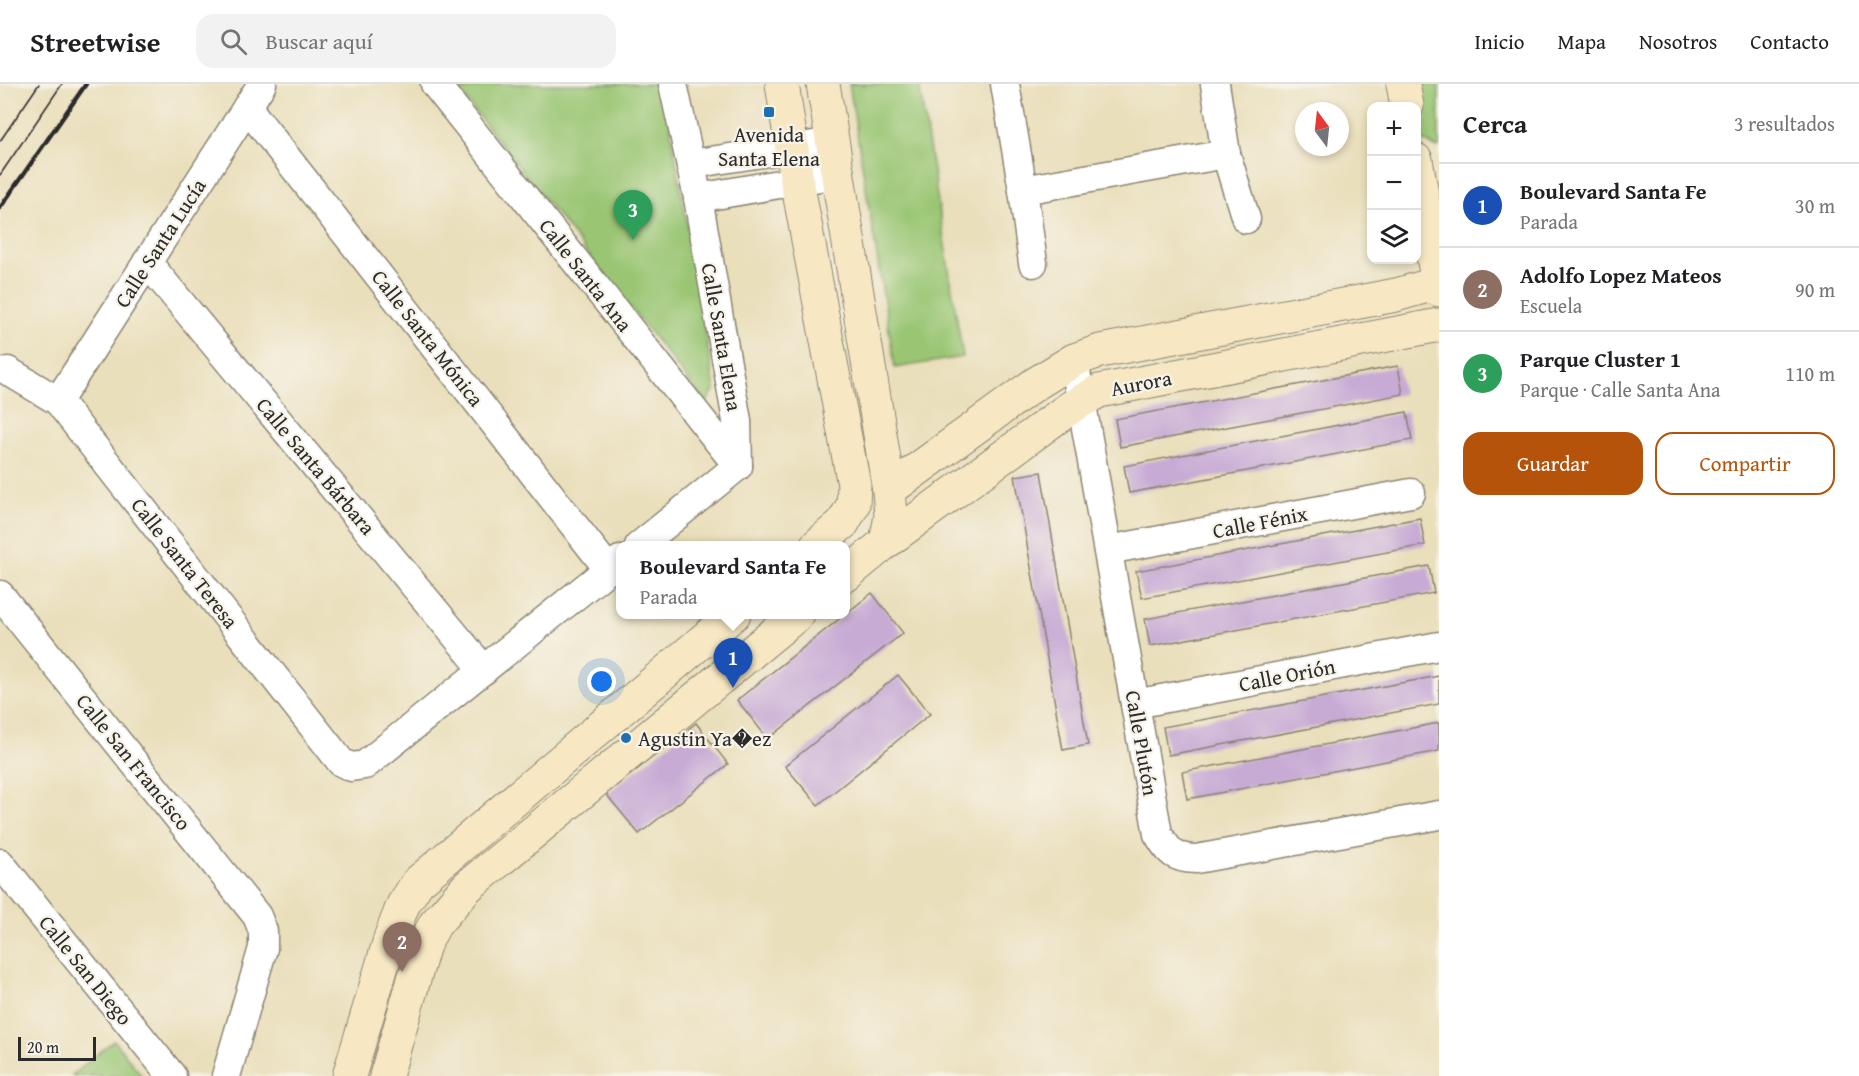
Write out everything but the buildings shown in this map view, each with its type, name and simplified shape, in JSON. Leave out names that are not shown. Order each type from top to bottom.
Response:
[{"type":"main road","points":[[782,84],[797,181],[854,485],[853,506],[843,523],[822,541]]},
{"type":"main road","points":[[823,84],[889,489],[891,516],[886,542]]},
{"type":"main road","points":[[1403,84],[1406,102]]},
{"type":"main road","points":[[1422,192],[1430,175],[1439,164]]},
{"type":"main road","points":[[1421,187],[1438,287]]},
{"type":"main road","name":"Aurora","points":[[889,489],[979,423],[1074,360],[1100,351],[1438,287]]},
{"type":"main road","name":"Aurora","points":[[850,572],[886,542],[1082,400],[1099,391],[1439,325]]},
{"type":"main road","points":[[349,1076],[391,936],[418,882],[729,619]]},
{"type":"main road","points":[[386,1076],[424,945],[435,924],[449,906],[467,887],[793,619]]},
{"type":"street","name":"Calle Santa Ana","points":[[435,84],[738,466]]},
{"type":"street","name":"Calle Santa Elena","points":[[673,84],[698,198],[737,421],[738,466]]},
{"type":"street","points":[[1005,84],[1033,263]]},
{"type":"street","points":[[1215,84],[1226,154],[1246,219]]},
{"type":"street","name":"Calle Santa Lucía","points":[[58,401],[254,95]]},
{"type":"street","name":"Calle Santa Mónica","points":[[254,95],[615,565]]},
{"type":"street","points":[[691,164],[833,142]]},
{"type":"street","points":[[1023,190],[1226,154]]},
{"type":"street","points":[[698,198],[837,174]]},
{"type":"street","name":"Calle Santa Bárbara","points":[[147,262],[484,670]]},
{"type":"street","name":"Calle Plutón","points":[[1074,360],[1158,834],[1168,850],[1182,859],[1196,859],[1439,815]]},
{"type":"street","name":"Calle Santa Teresa","points":[[8,371],[58,401],[341,762],[351,767],[365,765],[484,670]]},
{"type":"street","points":[[645,541],[738,466]]},
{"type":"street","name":"Calle Fénix","points":[[1108,550],[1411,493]]},
{"type":"street","points":[[484,670],[615,565]]},
{"type":"street","name":"Calle San Francisco","points":[[0,595],[257,916],[263,932],[263,948],[226,1076]]},
{"type":"street","name":"Calle Orión","points":[[1135,704],[1439,646]]},
{"type":"street","name":"Calle San Diego","points":[[0,863],[172,1076]]},
{"type":"green space","points":[[491,84],[663,84],[715,389],[706,403],[459,91]]},
{"type":"green space","points":[[849,84],[919,84],[963,357],[895,368]]},
{"type":"green space","points":[[1412,84],[1439,84],[1438,148],[1421,140],[1421,102],[1415,102]]},
{"type":"green space","points":[[114,1040],[142,1076],[71,1076]]},
{"type":"tram line","points":[[0,141],[39,84]]},
{"type":"tram line","points":[[0,175],[62,84]]},
{"type":"railway","points":[[0,208],[86,84]]},
{"type":"place","name":"Avenida Santa Elena","points":[[769,112]]},
{"type":"place","name":"Parque Cluster 1","points":[[633,240]]},
{"type":"place","name":"Boulevard Santa Fe","points":[[733,688]]},
{"type":"place","name":"Agustin Ya�ez","points":[[626,738]]},
{"type":"place","name":"Adolfo Lopez Mateos","points":[[402,972]]}]
